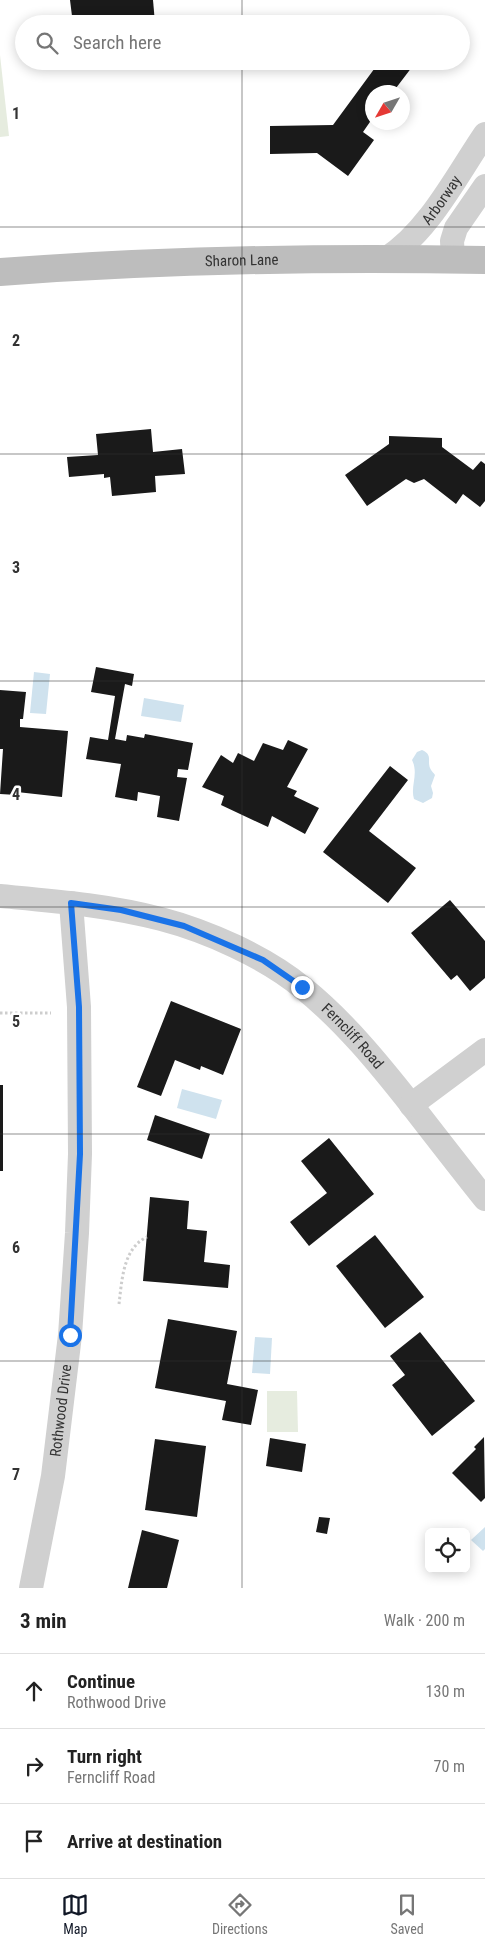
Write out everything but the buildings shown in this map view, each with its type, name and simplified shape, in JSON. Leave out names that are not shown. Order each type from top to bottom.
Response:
[{"type":"main road","name":"Sharon Lane","points":[[0,272],[96,265],[387,258],[485,260]]},
{"type":"street","name":"Arborway","points":[[387,258],[402,249],[422,229],[485,134]]},
{"type":"street","name":"Arborway","points":[[453,259],[452,241],[456,228],[485,186]]},
{"type":"street","name":"Ferncliff Road","points":[[0,896],[121,910],[161,919],[212,937],[263,960],[302,987],[349,1029],[411,1104],[485,1199]]},
{"type":"street","name":"Rothwood Drive","points":[[31,1588],[54,1476],[70,1335],[76,1252],[80,1154],[79,1007],[71,903]]},
{"type":"street","points":[[411,1104],[485,1050]]},
{"type":"path","points":[[0,1013],[51,1013]]},
{"type":"path","points":[[119,1304],[123,1274],[128,1256],[138,1241],[147,1237]]},
{"type":"shaded area","points":[[0,55],[9,136],[0,137]]},
{"type":"shaded area","points":[[267,1391],[297,1391],[298,1432],[267,1432]]},
{"type":"water","points":[[34,672],[50,674],[46,714],[30,713]]},
{"type":"water","points":[[144,698],[184,705],[181,722],[141,716]]},
{"type":"water","points":[[422,750],[429,756],[429,765],[435,775],[431,786],[432,798],[423,803],[414,799],[415,770],[412,760],[417,752]]},
{"type":"water","points":[[182,1089],[222,1100],[216,1119],[177,1108]]},
{"type":"water","points":[[255,1337],[272,1338],[270,1374],[252,1373]]},
{"type":"water","points":[[485,1527],[485,1549],[483,1551],[471,1540]]},
{"type":"route","points":[[70,1335],[80,1154],[79,1007],[71,903],[121,910],[184,926],[263,960],[302,987]]}]
